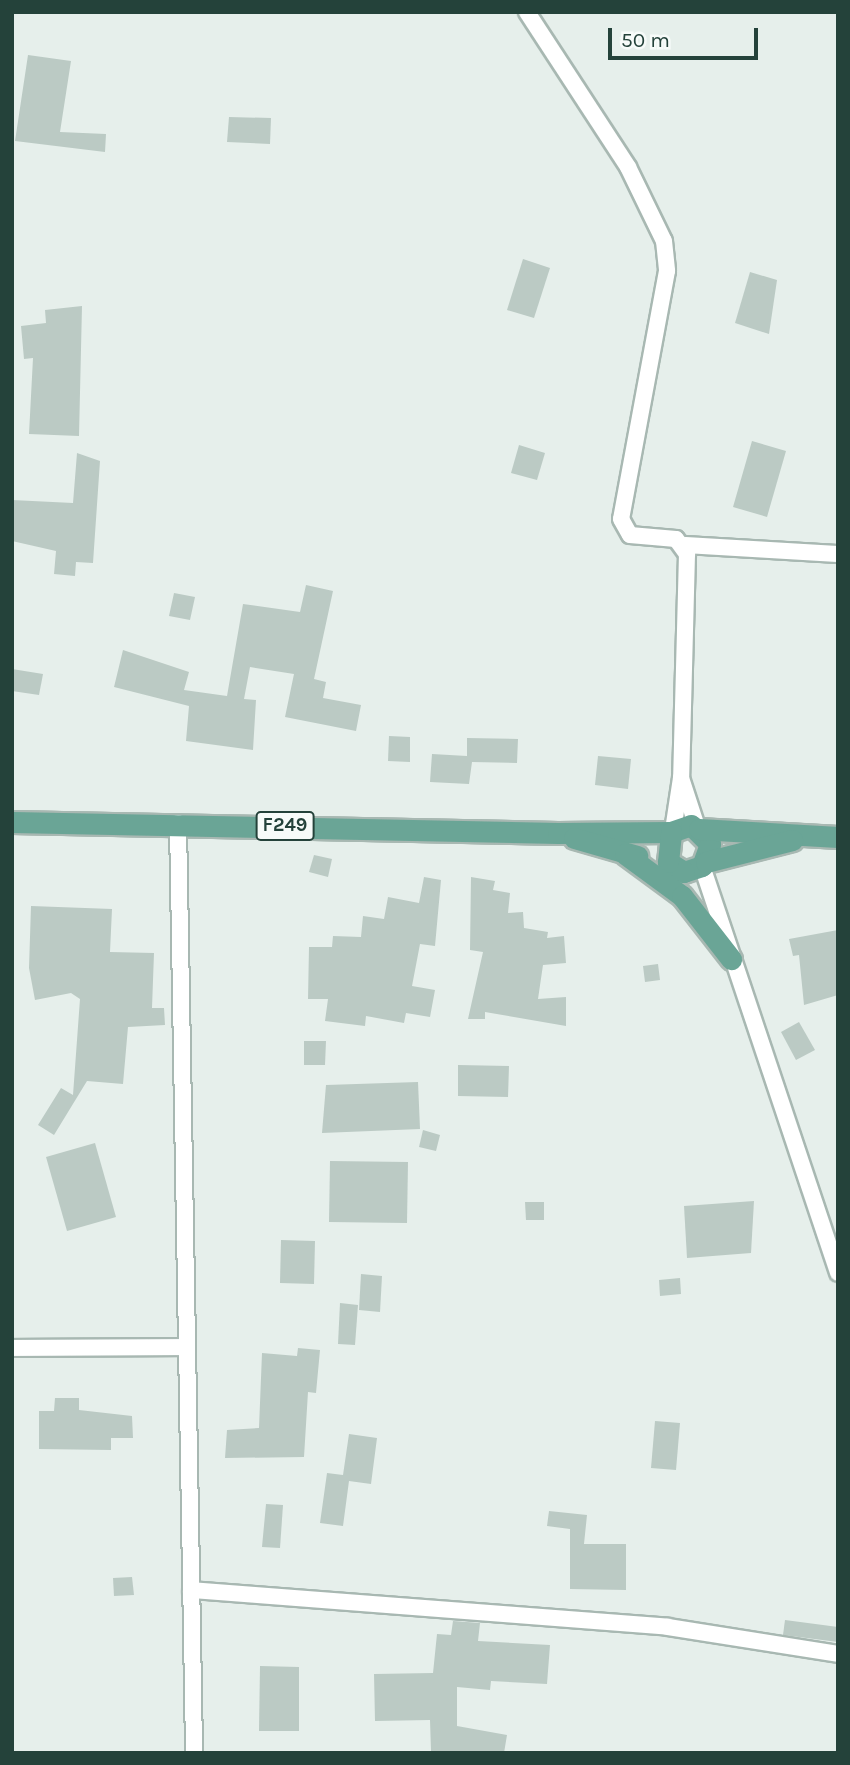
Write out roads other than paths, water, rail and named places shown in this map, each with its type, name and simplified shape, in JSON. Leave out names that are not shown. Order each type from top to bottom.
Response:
[{"type":"main road","name":"F249","points":[[12,822],[178,823],[558,834],[698,828],[838,837]]},
{"type":"main road","points":[[698,828],[710,844],[704,864]]},
{"type":"main road","points":[[668,862],[672,831]]},
{"type":"main road","name":"F249","points":[[558,834],[625,854],[668,862],[684,872],[802,836]]},
{"type":"main road","points":[[625,854],[682,895],[731,958]]},
{"type":"street","points":[[527,12],[628,167],[664,240],[667,271],[621,519],[630,535],[684,545],[838,554]]},
{"type":"street","points":[[672,831],[681,778],[684,545]]},
{"type":"street","points":[[681,778],[698,828]]},
{"type":"street","points":[[178,823],[194,1753]]},
{"type":"street","points":[[704,864],[731,958],[838,1273]]},
{"type":"street","points":[[12,1348],[187,1347]]},
{"type":"street","points":[[191,1590],[668,1627],[838,1654]]}]
